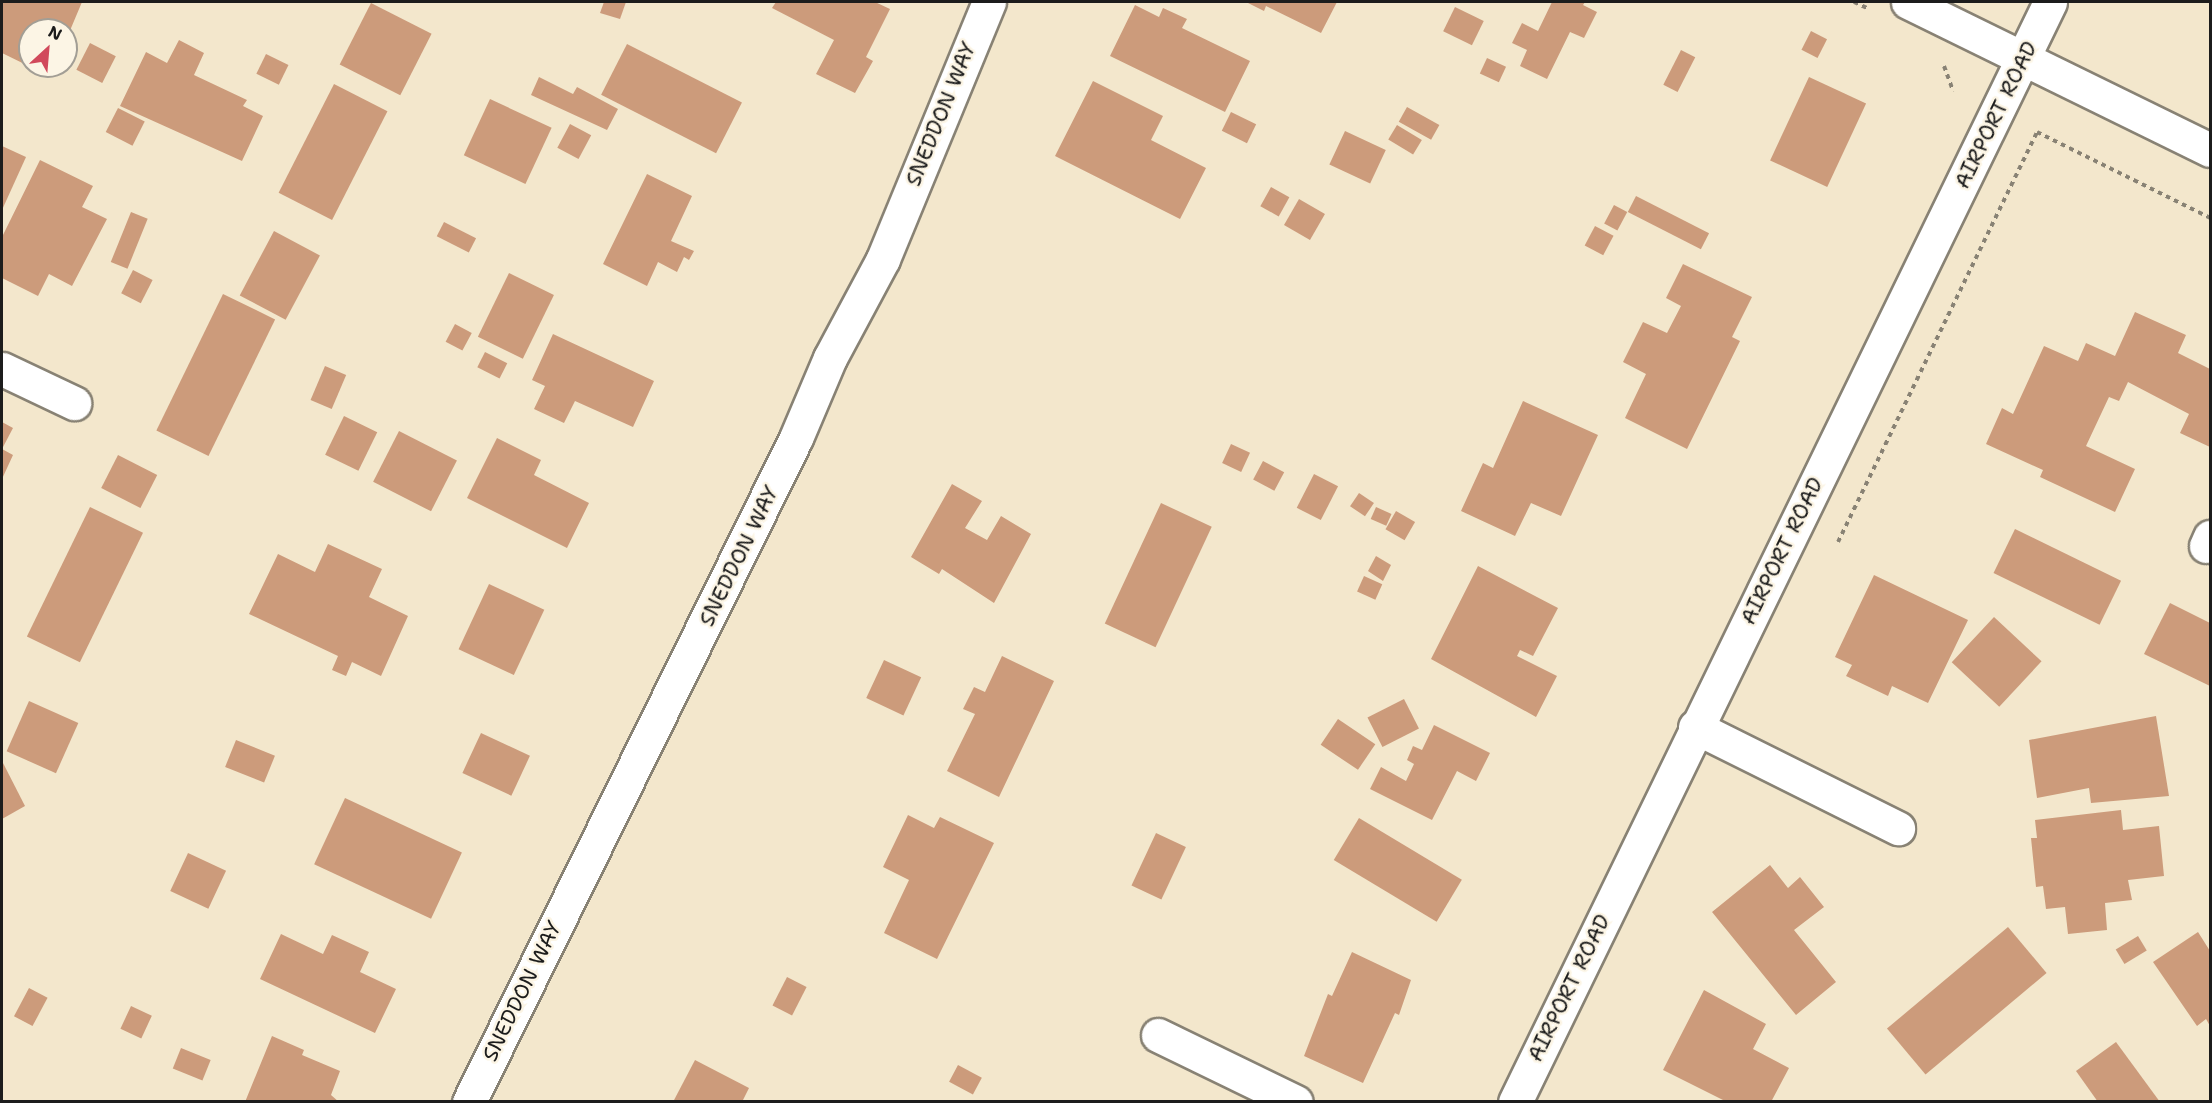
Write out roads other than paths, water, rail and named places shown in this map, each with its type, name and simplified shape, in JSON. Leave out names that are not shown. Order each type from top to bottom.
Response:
[{"type":"street","name":"SNEDDON WAY","points":[[469,1101],[786,460],[830,358],[883,259],[989,2]]},
{"type":"street","points":[[1908,2],[2211,150]]},
{"type":"street","name":"AIRPORT ROAD","points":[[1515,1101],[1695,727],[2050,2]]},
{"type":"street","points":[[2,369],[74,403]]},
{"type":"street","points":[[1695,727],[1898,828]]},
{"type":"street","points":[[1158,1035],[1296,1101]]}]
